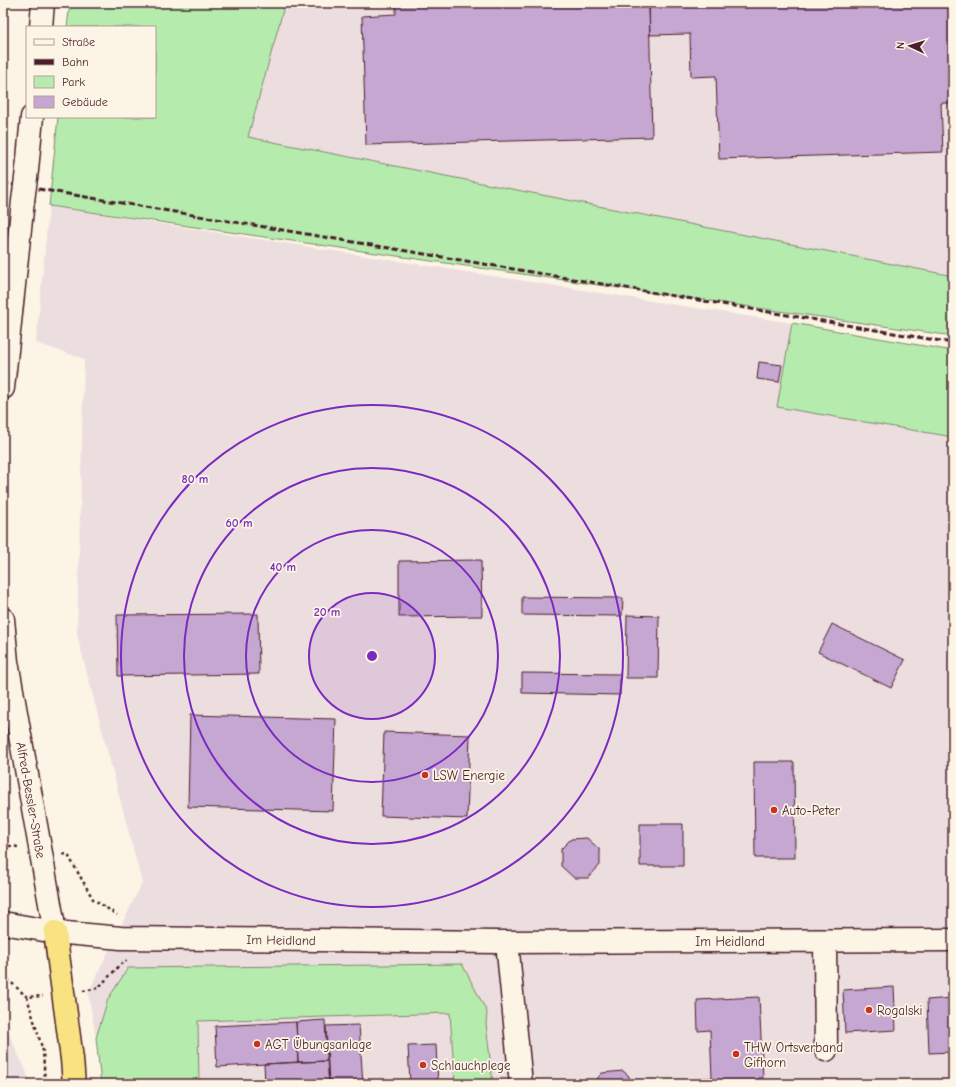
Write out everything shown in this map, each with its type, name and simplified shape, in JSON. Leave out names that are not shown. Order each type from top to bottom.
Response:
[{"type":"highway","points":[[55,932],[74,1084]]},
{"type":"street","points":[[41,26],[43,3]]},
{"type":"street","points":[[3,388],[32,118]]},
{"type":"street","name":"Alfred-Bessler-Straße","points":[[3,619],[7,662],[55,932]]},
{"type":"street","name":"Im Heidland","points":[[3,923],[55,932],[121,938],[507,942],[953,940]]},
{"type":"street","points":[[826,941],[826,1050]]},
{"type":"street","points":[[507,942],[521,1084]]},
{"type":"path","points":[[40,850],[68,855],[93,899],[117,915],[124,916]]},
{"type":"path","points":[[98,988],[124,961]]},
{"type":"path","points":[[3,975],[27,997],[44,1051],[45,1084]]},
{"type":"shaded area","points":[[285,3],[953,3],[953,276],[248,137]]},
{"type":"shaded area","points":[[49,206],[792,323],[953,351],[953,1084],[101,1084],[96,1038],[88,993],[142,883],[77,635],[84,359],[36,343]]},
{"type":"shaded area","points":[[3,1021],[32,1084],[3,1084]]},
{"type":"green space","points":[[70,3],[285,3],[248,137],[953,276],[953,336],[49,206],[58,118],[156,118],[156,26],[67,26]]},
{"type":"green space","points":[[792,323],[953,351],[953,437],[777,407]]},
{"type":"green space","points":[[462,964],[487,1012],[486,1024],[493,1084],[455,1084],[450,1013],[198,1021],[199,1084],[101,1084],[96,1038],[108,999],[128,968]]},
{"type":"building","points":[[396,3],[649,3],[652,137],[366,145],[362,16],[396,14]]},
{"type":"building","points":[[687,3],[953,3],[953,103],[941,103],[943,152],[719,159],[716,76],[691,77],[690,34],[650,35],[649,5]]},
{"type":"building","points":[[759,362],[782,365],[779,382],[757,379]]},
{"type":"building","points":[[481,560],[482,616],[399,617],[399,561]]},
{"type":"building","points":[[522,597],[623,598],[622,616],[522,615]]},
{"type":"building","points":[[258,614],[259,674],[118,676],[117,615]]},
{"type":"building","points":[[627,615],[659,616],[658,678],[626,678]]},
{"type":"building","points":[[832,624],[905,660],[891,688],[818,652]]},
{"type":"building","points":[[522,673],[620,674],[620,695],[522,693]]},
{"type":"building","points":[[190,715],[336,719],[333,811],[188,807]]},
{"type":"building","name":"LSW Energie","points":[[384,732],[470,735],[467,819],[381,816]]},
{"type":"building","name":"Auto-Peter","points":[[754,762],[794,762],[795,858],[755,858]]},
{"type":"building","points":[[640,824],[683,824],[683,866],[640,866]]},
{"type":"building","points":[[587,838],[600,850],[600,865],[588,878],[574,878],[561,866],[561,849],[571,839]]},
{"type":"building","name":"Rogalski","points":[[894,987],[896,1030],[845,1033],[843,990]]},
{"type":"building","name":"THW Ortsverband Gifhorn","points":[[759,997],[763,1078],[759,1078],[759,1084],[703,1084],[702,1078],[712,1078],[710,1030],[698,1031],[697,1000]]},
{"type":"building","points":[[953,998],[953,1052],[929,1053],[927,1000]]},
{"type":"building","points":[[325,1020],[327,1061],[298,1062],[296,1022]]},
{"type":"building","name":"AGT Übungsanlage","points":[[296,1022],[298,1062],[217,1067],[215,1026]]},
{"type":"building","points":[[359,1025],[363,1084],[329,1084],[326,1026]]},
{"type":"building","name":"Schlauchplege","points":[[436,1045],[438,1084],[410,1084],[408,1046]]},
{"type":"building","points":[[327,1061],[329,1084],[265,1084],[264,1064]]},
{"type":"building","points":[[623,1071],[629,1076],[630,1084],[597,1084],[597,1079],[602,1073]]},
{"type":"railway","points":[[3,183],[953,343]]},
{"type":"place","name":"LSW Energie","points":[[425,775]]},
{"type":"place","name":"Auto-Peter","points":[[774,810]]},
{"type":"place","name":"Rogalski","points":[[869,1010]]},
{"type":"place","name":"AGT Übungsanlage","points":[[257,1044]]},
{"type":"place","name":"THW Ortsverband Gifhorn","points":[[736,1054]]},
{"type":"place","name":"Schlauchplege","points":[[423,1065]]}]
